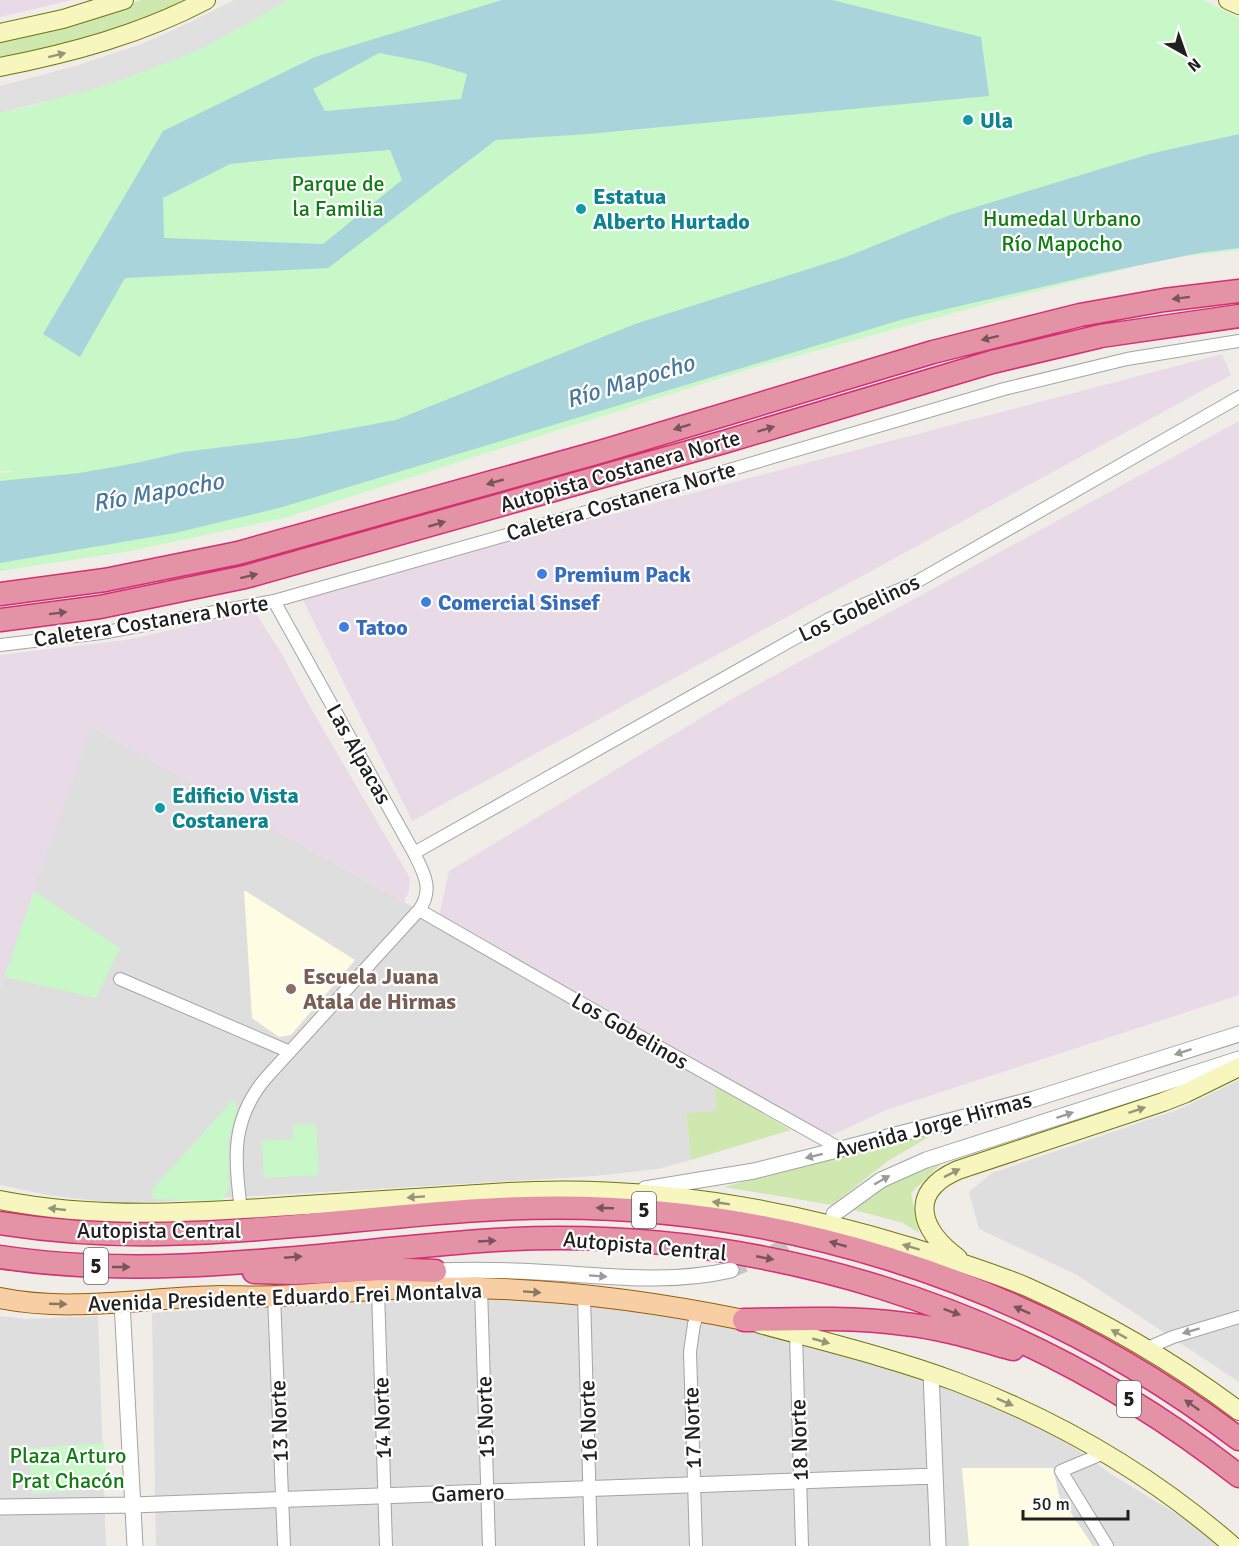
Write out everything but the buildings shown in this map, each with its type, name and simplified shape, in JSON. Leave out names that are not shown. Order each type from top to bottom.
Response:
[{"type":"highway","name":"Autopista Costanera Norte","points":[[0,594],[67,586],[150,572],[283,542],[603,451],[933,352],[1080,315],[1164,300],[1239,291]]},
{"type":"highway","name":"Autopista Costanera Norte","points":[[0,620],[100,608],[245,577],[724,442],[992,362],[1101,336],[1239,316]]},
{"type":"highway","name":"Autopista Central","points":[[0,1223],[83,1232],[191,1234],[455,1211],[544,1207],[639,1210],[720,1218],[799,1234],[860,1251],[923,1271],[1006,1303],[1055,1325],[1121,1360],[1188,1402],[1239,1439]]},
{"type":"highway","name":"Autopista Central","points":[[0,1257],[81,1266],[193,1265],[523,1239],[604,1239],[686,1246],[769,1259],[879,1286],[982,1323],[1066,1363],[1162,1420],[1239,1476]]},
{"type":"highway","points":[[193,1265],[273,1273],[382,1269],[435,1271]]},
{"type":"highway","points":[[744,1320],[836,1320],[904,1324],[949,1332],[1066,1363]]},
{"type":"main road","points":[[0,33],[63,19],[124,0]]},
{"type":"main road","points":[[0,67],[70,51],[121,36],[206,0]]},
{"type":"main road","points":[[1228,0],[1239,5]]},
{"type":"main road","points":[[967,1265],[938,1240],[928,1228],[924,1217],[927,1198],[944,1177],[958,1170],[1179,1096],[1239,1067]]},
{"type":"main road","points":[[0,1200],[56,1209],[165,1213],[512,1192],[622,1191],[699,1199],[775,1212],[855,1231],[967,1265],[1055,1300],[1145,1349],[1239,1411]]},
{"type":"main road","points":[[220,1296],[274,1287],[435,1271]]},
{"type":"main road","name":"Avenida Presidente Eduardo Frei Montalva","points":[[0,1298],[54,1304],[378,1290],[481,1288],[584,1296],[699,1311],[744,1320],[932,1373],[1040,1418],[1104,1453],[1170,1496],[1233,1546]]},
{"type":"street","name":"Caletera Costanera Norte","points":[[0,645],[101,633],[274,602],[1004,388],[1127,359],[1239,341]]},
{"type":"street","name":"Los Gobelinos","points":[[414,853],[829,618],[911,585],[1239,397]]},
{"type":"street","name":"Las Alpacas","points":[[274,602],[414,853],[427,885],[426,898],[419,910]]},
{"type":"street","name":"Los Gobelinos","points":[[419,910],[842,1149]]},
{"type":"street","points":[[241,1209],[236,1167],[237,1143],[241,1122],[257,1088],[419,910]]},
{"type":"street","points":[[120,979],[290,1052]]},
{"type":"street","name":"Avenida Jorge Hirmas","points":[[622,1191],[669,1186],[738,1174],[842,1149],[1034,1099],[1239,1034]]},
{"type":"street","name":"Avenida Jorge Hirmas","points":[[834,1214],[881,1180],[926,1160],[1239,1059]]},
{"type":"street","points":[[435,1271],[537,1272],[657,1280],[692,1278],[730,1270]]},
{"type":"street","name":"15 Norte","points":[[481,1288],[489,1546]]},
{"type":"street","name":"14 Norte","points":[[378,1290],[386,1546]]},
{"type":"street","name":"13 Norte","points":[[274,1296],[284,1546]]},
{"type":"street","name":"16 Norte","points":[[584,1296],[591,1546]]},
{"type":"street","points":[[122,1302],[135,1546]]},
{"type":"street","name":"17 Norte","points":[[696,1546],[690,1352],[694,1324],[699,1311]]},
{"type":"street","points":[[1145,1349],[1173,1337],[1239,1317]]},
{"type":"street","name":"18 Norte","points":[[796,1334],[802,1546]]},
{"type":"street","points":[[932,1373],[938,1546]]},
{"type":"street","points":[[1104,1453],[1061,1471],[1107,1546]]},
{"type":"street","name":"Gamero","points":[[0,1507],[132,1505],[935,1476]]},
{"type":"shaded area","points":[[0,0],[73,0],[0,17]]},
{"type":"shaded area","points":[[234,0],[289,0],[203,48],[166,63],[105,86],[0,113],[0,86],[79,65],[142,44]]},
{"type":"shaded area","points":[[1222,354],[1231,375],[412,821],[301,596]]},
{"type":"shaded area","points":[[1239,421],[1239,995],[886,1110],[826,1138],[439,916],[449,871],[737,696]]},
{"type":"shaded area","points":[[254,611],[282,654],[309,705],[410,878],[409,891],[404,902],[91,727],[0,989],[0,655],[126,640]]},
{"type":"shaded area","points":[[90,726],[404,902],[716,1087],[717,1112],[686,1113],[691,1160],[658,1169],[595,1176],[121,1204],[48,1195],[0,1185],[0,989]]},
{"type":"shaded area","name":"Escuela Juana Atala de Hirmas","points":[[244,890],[355,960],[291,1035],[279,1037],[252,1018]]},
{"type":"shaded area","points":[[1239,1080],[1239,1382],[1077,1275],[979,1229],[969,1192],[992,1173],[1180,1109]]},
{"type":"shaded area","points":[[464,1296],[534,1299],[692,1316],[748,1329],[923,1378],[999,1407],[1066,1442],[1114,1476],[1203,1530],[1220,1546],[156,1546],[152,1313],[376,1298]]},
{"type":"shaded area","points":[[0,1316],[27,1319],[98,1316],[106,1546],[0,1546]]},
{"type":"shaded area","points":[[962,1468],[1053,1468],[1060,1500],[1093,1546],[969,1546]]},
{"type":"green space","points":[[141,0],[182,0],[149,18],[113,31],[57,46],[0,57],[0,38]]},
{"type":"green space","name":"Parque de la Familia","points":[[289,0],[1203,0],[1239,18],[1239,134],[1153,153],[1123,163],[1239,140],[1239,250],[1169,258],[1001,300],[749,369],[284,518],[130,551],[0,571],[0,473],[18,471],[0,471],[0,113],[38,104],[203,48]]},
{"type":"green space","points":[[34,891],[120,948],[96,998],[4,977]]},
{"type":"green space","points":[[716,1087],[791,1130],[691,1160],[686,1113],[716,1111]]},
{"type":"green space","points":[[234,1099],[237,1108],[228,1143],[229,1190],[222,1201],[153,1199],[152,1190]]},
{"type":"green space","points":[[316,1124],[319,1175],[264,1178],[262,1141],[294,1139],[293,1125]]},
{"type":"green space","points":[[944,1128],[888,1161],[832,1205],[724,1187]]},
{"type":"green space","points":[[944,1161],[911,1193],[919,1233],[903,1223],[854,1210],[863,1201],[885,1187]]},
{"type":"green space","name":"Plaza Arturo Prat Chacón","points":[[104,1443],[107,1488],[32,1494],[29,1448]]},
{"type":"water","points":[[502,0],[832,0],[981,37],[989,96],[588,134],[496,140],[328,268],[125,278],[80,357],[43,334],[163,131],[315,57]],"holes":[[[379,53],[426,62],[467,74],[461,99],[325,111],[313,89]],[[390,150],[402,180],[323,244],[164,238],[163,198],[230,164]]]},
{"type":"water","name":"Humedal Urbano Río Mapocho","points":[[1239,134],[1239,248],[1199,253],[1102,273],[904,319],[279,508],[175,533],[0,563],[0,481],[80,473],[183,452],[298,438],[396,420],[635,324],[846,257],[950,215],[1153,153]]},
{"type":"tunnel","points":[[731,1270],[767,1256],[806,1234]]},
{"type":"place","name":"Ula","points":[[968,120]]},
{"type":"place","name":"Estatua Alberto Hurtado","points":[[581,209]]},
{"type":"place","name":"Premium Pack","points":[[542,574]]},
{"type":"place","name":"Comercial Sinsef","points":[[426,602]]},
{"type":"place","name":"Tatoo","points":[[344,627]]},
{"type":"place","name":"Edificio Vista Costanera","points":[[160,808]]},
{"type":"place","name":"Escuela Juana Atala de Hirmas","points":[[291,989]]},
{"type":"water label","name":"Río Mapocho","points":[[630,381]]},
{"type":"water label","name":"Río Mapocho","points":[[158,492]]}]
